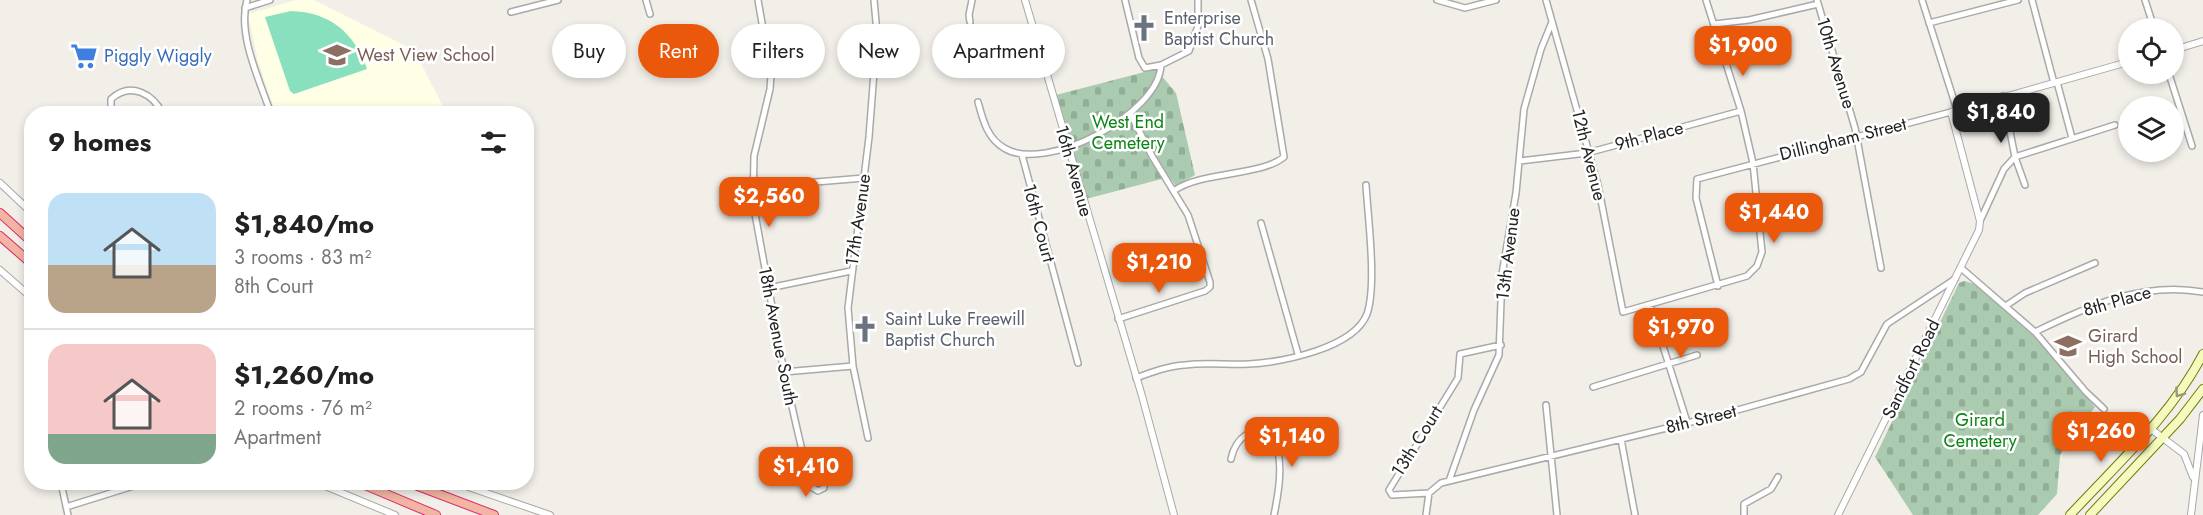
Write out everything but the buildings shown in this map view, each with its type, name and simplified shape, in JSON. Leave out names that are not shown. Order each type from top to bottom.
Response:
[{"type":"highway","points":[[0,213],[24,235]]},
{"type":"highway","points":[[0,236],[24,257]]},
{"type":"highway","points":[[377,490],[436,515]]},
{"type":"highway","points":[[428,490],[494,515]]},
{"type":"main road","points":[[2070,515],[2151,429],[2181,391],[2203,354]]},
{"type":"main road","points":[[2090,515],[2162,438],[2203,389]]},
{"type":"street","points":[[247,0],[245,24],[253,60],[268,106]]},
{"type":"street","points":[[245,8],[270,0]]},
{"type":"street","points":[[512,12],[558,0]]},
{"type":"street","points":[[646,0],[650,14]]},
{"type":"street","name":"18th Avenue South","points":[[758,0],[771,75],[770,89],[754,156],[753,194],[784,372],[804,459],[813,488],[818,491],[824,488],[822,475],[804,459]]},
{"type":"street","name":"17th Avenue","points":[[868,438],[848,329],[851,271],[864,178],[877,33],[874,0]]},
{"type":"street","points":[[970,22],[972,0]]},
{"type":"street","name":"16th Avenue","points":[[1025,0],[1174,515]]},
{"type":"street","points":[[1125,0],[1145,68],[1161,65],[1189,51],[1196,34],[1198,0]]},
{"type":"street","points":[[1175,190],[1189,181],[1245,170],[1284,157],[1268,59],[1251,0]]},
{"type":"street","points":[[1437,0],[1465,8],[1496,0]]},
{"type":"street","name":"12th Avenue","points":[[1546,0],[1568,73],[1587,153],[1598,185],[1623,312],[1650,304]]},
{"type":"street","points":[[1687,422],[1650,304],[1747,276],[1757,266],[1762,252],[1753,163],[1741,111],[1706,0]]},
{"type":"street","points":[[1922,0],[1954,111],[1980,221]]},
{"type":"street","points":[[1929,23],[2019,0]]},
{"type":"street","points":[[2032,0],[2072,138]]},
{"type":"street","points":[[2145,0],[2151,18]]},
{"type":"street","points":[[1714,24],[1749,20],[1817,2]]},
{"type":"street","name":"10th Avenue","points":[[1817,2],[1856,135],[1881,268]]},
{"type":"street","name":"13th Avenue","points":[[1449,481],[1474,410],[1493,373],[1500,345],[1502,274],[1520,161],[1526,95],[1552,22]]},
{"type":"street","points":[[2184,47],[2203,41]]},
{"type":"street","points":[[978,102],[986,130],[1005,150],[1022,155],[1067,147],[1093,138],[1130,113],[1158,84],[1161,65]]},
{"type":"street","name":"Dillingham Street","points":[[1718,286],[1696,198],[1697,179],[2118,65]]},
{"type":"street","points":[[2172,84],[2192,146]]},
{"type":"street","points":[[111,106],[111,99],[130,90],[144,92],[155,100],[158,106]]},
{"type":"street","points":[[2003,96],[2015,157],[2025,185]]},
{"type":"street","name":"9th Place","points":[[1520,161],[1587,153],[1741,111]]},
{"type":"street","points":[[1118,319],[1205,291],[1210,287],[1188,215],[1175,190],[1160,170],[1130,113]]},
{"type":"street","points":[[1980,221],[2004,169],[2015,157],[2115,125]]},
{"type":"street","name":"16th Court","points":[[1022,155],[1078,363]]},
{"type":"street","points":[[753,194],[811,182],[864,178]]},
{"type":"street","points":[[0,183],[24,206]]},
{"type":"street","points":[[1136,378],[1165,368],[1187,364],[1251,364],[1336,344],[1353,333],[1366,315],[1371,293],[1366,185]]},
{"type":"street","name":"Sandfort Road","points":[[1838,515],[1977,236],[1980,221]]},
{"type":"street","points":[[1261,223],[1298,354]]},
{"type":"street","points":[[2007,305],[2025,293],[2094,263]]},
{"type":"street","points":[[1961,268],[2007,305],[2035,332],[2086,392],[2104,409]]},
{"type":"street","points":[[0,270],[24,291]]},
{"type":"street","points":[[769,288],[851,271]]},
{"type":"street","name":"8th Street","points":[[1429,493],[1441,483],[1621,439],[1849,379],[1864,366],[1878,335],[1887,324],[1956,278]]},
{"type":"street","name":"8th Place","points":[[2035,332],[2089,307],[2142,291],[2170,288],[2203,292]]},
{"type":"street","name":"13th Court","points":[[1429,493],[1399,496],[1392,495],[1389,490],[1458,378],[1460,354],[1500,345]]},
{"type":"street","points":[[1593,387],[1697,355]]},
{"type":"street","points":[[784,372],[853,366]]},
{"type":"street","points":[[1546,405],[1557,515]]},
{"type":"street","points":[[2191,515],[2203,415]]},
{"type":"street","points":[[1231,459],[1234,446],[1243,436],[1273,424],[1281,452],[1280,485],[1274,515]]},
{"type":"street","points":[[2151,429],[2184,454],[2193,472],[2194,486]]},
{"type":"street","points":[[1621,439],[1635,515]]},
{"type":"street","points":[[1744,515],[1744,504],[1771,489],[1778,477]]},
{"type":"street","points":[[62,490],[68,515]]},
{"type":"street","points":[[66,507],[121,490]]},
{"type":"street","points":[[335,490],[395,515]]},
{"type":"street","points":[[478,490],[550,515]]},
{"type":"street","points":[[1426,515],[1429,493]]},
{"type":"shaded area","name":"West View School","points":[[296,0],[314,0],[414,50],[443,106],[273,106],[258,61],[248,14]]},
{"type":"green space","points":[[291,11],[317,15],[338,26],[355,44],[367,69],[294,94],[290,91],[265,17]]},
{"type":"green space","name":"West End Cemetery","points":[[1156,69],[1176,93],[1195,175],[1176,186],[1169,177],[1086,199],[1056,95]]},
{"type":"green space","name":"Girard Cemetery","points":[[1964,281],[1979,287],[2015,315],[2095,407],[2060,455],[2057,494],[2038,515],[1913,515],[1875,457],[1959,283]]},
{"type":"place","name":"Enterprise Baptist Church","points":[[1144,28]]},
{"type":"place","name":"West View School","points":[[337,55]]},
{"type":"place","name":"Piggly Wiggly","points":[[84,56]]},
{"type":"place","name":"Saint Luke Freewill Baptist Church","points":[[865,329]]},
{"type":"place","name":"Girard High School","points":[[2068,346]]}]
